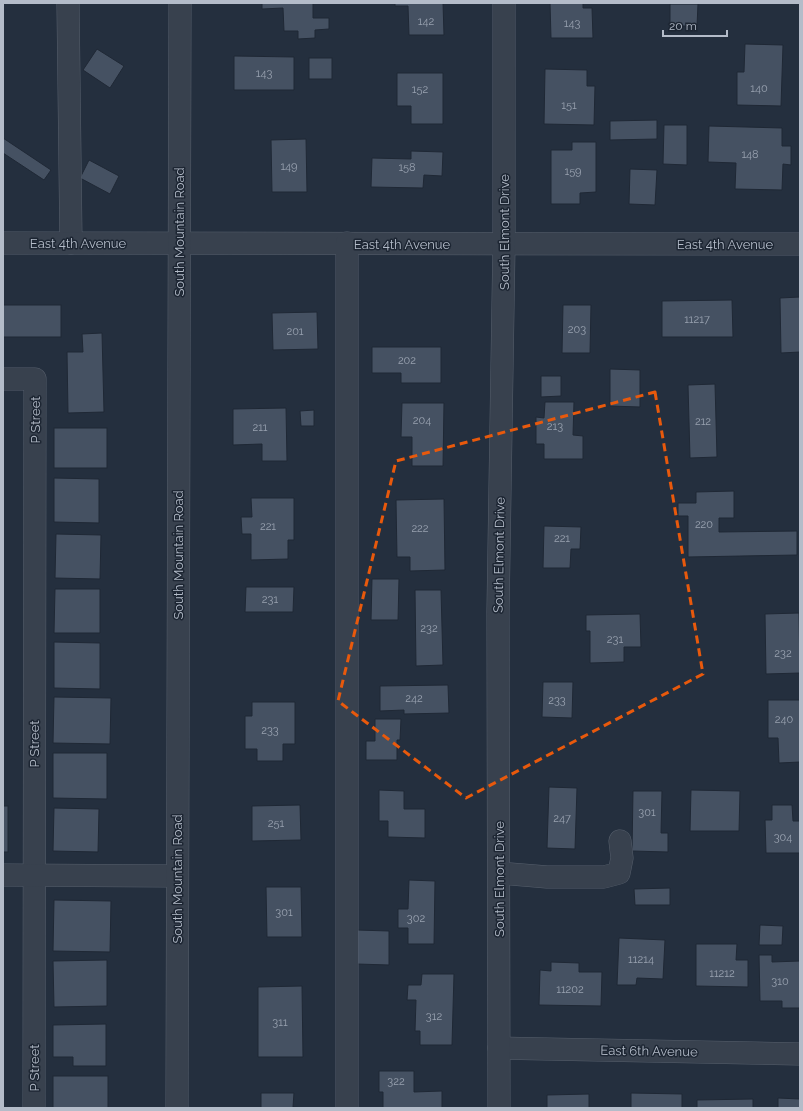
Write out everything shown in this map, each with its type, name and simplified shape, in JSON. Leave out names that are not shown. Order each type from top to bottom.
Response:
[{"type":"street","points":[[68,3],[71,244]]},
{"type":"street","name":"South Mountain Road","points":[[177,1108],[180,3]]},
{"type":"street","name":"South Elmont Drive","points":[[499,1108],[498,611],[504,244],[504,3]]},
{"type":"street","name":"East 4th Avenue","points":[[3,244],[800,244]]},
{"type":"street","points":[[347,244],[347,1108]]},
{"type":"street","name":"P Street","points":[[3,379],[35,379],[34,1108]]},
{"type":"street","points":[[498,873],[547,877],[604,877],[619,873],[622,858],[620,841]]},
{"type":"street","points":[[3,875],[177,876]]},
{"type":"street","name":"East 6th Avenue","points":[[499,1048],[800,1054]]},
{"type":"highlighted area","points":[[655,392],[703,674],[466,798],[338,701],[396,461]]},
{"type":"building","points":[[262,3],[313,3],[313,18],[329,18],[329,29],[315,30],[315,38],[298,39],[298,31],[284,31],[283,8],[262,9]]},
{"type":"building","points":[[395,3],[443,3],[444,35],[409,35],[408,6],[395,6]]},
{"type":"building","points":[[550,3],[583,3],[583,8],[592,8],[593,38],[551,38]]},
{"type":"building","points":[[670,4],[698,4],[697,26],[670,26]]},
{"type":"building","points":[[745,44],[783,45],[781,106],[737,105],[737,72],[744,72]]},
{"type":"building","points":[[97,49],[124,66],[110,88],[83,70]]},
{"type":"building","points":[[234,56],[294,57],[294,90],[234,90]]},
{"type":"building","points":[[309,58],[332,58],[332,79],[309,79]]},
{"type":"building","points":[[545,69],[587,70],[587,86],[595,86],[594,125],[544,124]]},
{"type":"building","points":[[397,73],[443,73],[443,124],[411,124],[411,106],[397,106]]},
{"type":"building","points":[[657,120],[657,139],[610,140],[610,121]]},
{"type":"building","points":[[664,125],[687,125],[687,165],[663,164]]},
{"type":"building","points":[[709,126],[782,128],[782,146],[791,146],[791,165],[783,164],[782,190],[735,189],[736,163],[708,162]]},
{"type":"building","points":[[3,138],[51,170],[44,180],[3,153]]},
{"type":"building","points":[[306,139],[307,192],[272,192],[271,140]]},
{"type":"building","points":[[572,142],[596,142],[596,192],[580,193],[580,204],[551,204],[551,150],[572,150]]},
{"type":"building","points":[[411,151],[443,152],[442,176],[424,175],[423,188],[371,187],[372,158],[411,159]]},
{"type":"building","points":[[89,160],[119,176],[110,194],[80,178]]},
{"type":"building","points":[[630,169],[657,170],[655,205],[629,204]]},
{"type":"building","points":[[800,297],[800,352],[781,353],[780,298]]},
{"type":"building","points":[[732,300],[733,337],[662,337],[662,301]]},
{"type":"building","points":[[3,305],[61,305],[61,337],[3,337]]},
{"type":"building","points":[[563,305],[591,305],[590,353],[562,353]]},
{"type":"building","points":[[317,312],[318,349],[273,350],[272,313]]},
{"type":"building","points":[[102,333],[104,412],[68,413],[67,352],[83,352],[82,334]]},
{"type":"building","points":[[372,347],[441,347],[441,383],[401,383],[401,373],[372,373]]},
{"type":"building","points":[[610,369],[640,370],[640,407],[610,406]]},
{"type":"building","points":[[541,376],[561,376],[561,396],[541,397]]},
{"type":"building","points":[[715,384],[717,457],[690,458],[688,385]]},
{"type":"building","points":[[545,402],[574,402],[573,435],[583,436],[583,459],[544,459],[544,444],[536,444],[536,417],[544,418]]},
{"type":"building","points":[[402,403],[444,403],[443,466],[412,466],[412,437],[401,437]]},
{"type":"building","points":[[286,408],[287,461],[262,461],[262,444],[233,445],[233,409]]},
{"type":"building","points":[[314,410],[314,426],[301,426],[300,411]]},
{"type":"building","points":[[54,428],[107,428],[107,468],[54,468]]},
{"type":"building","points":[[54,478],[99,479],[99,523],[54,522]]},
{"type":"building","points":[[734,491],[734,518],[719,518],[719,532],[797,531],[797,555],[688,557],[688,516],[678,516],[678,503],[696,503],[696,492]]},
{"type":"building","points":[[251,498],[294,498],[294,540],[288,540],[288,559],[251,560],[251,534],[242,534],[241,517],[252,517]]},
{"type":"building","points":[[444,499],[445,570],[410,571],[410,557],[397,557],[396,500]]},
{"type":"building","points":[[544,526],[581,527],[580,549],[571,549],[570,568],[543,568]]},
{"type":"building","points":[[56,534],[101,535],[100,579],[55,578]]},
{"type":"building","points":[[372,579],[399,579],[398,620],[371,620]]},
{"type":"building","points":[[246,587],[294,587],[293,612],[245,612]]},
{"type":"building","points":[[55,589],[100,589],[100,633],[54,633]]},
{"type":"building","points":[[415,590],[441,590],[443,665],[416,666]]},
{"type":"building","points":[[799,613],[800,673],[766,674],[765,614]]},
{"type":"building","points":[[640,614],[641,647],[624,647],[624,662],[590,663],[590,631],[586,631],[586,615]]},
{"type":"building","points":[[54,642],[100,643],[100,689],[54,688]]},
{"type":"building","points":[[543,682],[573,682],[572,718],[542,717]]},
{"type":"building","points":[[448,685],[449,713],[404,714],[404,710],[380,711],[380,686]]},
{"type":"building","points":[[54,697],[111,698],[110,744],[53,743]]},
{"type":"building","points":[[768,700],[800,700],[800,762],[779,763],[778,738],[768,738]]},
{"type":"building","points":[[252,702],[295,702],[295,744],[283,744],[283,761],[257,761],[257,749],[245,749],[245,716],[252,716]]},
{"type":"building","points":[[375,719],[401,719],[400,740],[397,740],[397,760],[366,760],[366,741],[375,741]]},
{"type":"building","points":[[53,753],[107,753],[107,799],[53,798]]},
{"type":"building","points":[[549,787],[577,788],[575,849],[547,848]]},
{"type":"building","points":[[379,790],[404,791],[404,809],[425,809],[425,838],[388,837],[388,821],[379,821]]},
{"type":"building","points":[[691,790],[740,791],[739,831],[690,831]]},
{"type":"building","points":[[633,791],[662,791],[661,833],[668,833],[668,852],[632,851]]},
{"type":"building","points":[[300,805],[301,840],[252,841],[252,806]]},
{"type":"building","points":[[772,805],[792,805],[793,821],[800,821],[800,853],[766,853],[765,820],[772,820]]},
{"type":"building","points":[[3,806],[8,806],[8,852],[3,852]]},
{"type":"building","points":[[54,808],[99,809],[98,852],[53,851]]},
{"type":"building","points":[[409,880],[435,881],[434,944],[408,944],[408,928],[398,928],[398,909],[408,909]]},
{"type":"building","points":[[266,887],[301,887],[302,937],[267,937]]},
{"type":"building","points":[[670,888],[670,905],[635,905],[634,889]]},
{"type":"building","points":[[54,900],[111,901],[110,952],[53,951]]},
{"type":"building","points":[[760,925],[783,926],[782,945],[759,945]]},
{"type":"building","points":[[357,930],[389,931],[389,965],[357,964]]},
{"type":"building","points":[[619,938],[665,940],[663,979],[637,978],[636,985],[617,985]]},
{"type":"building","points":[[696,944],[737,944],[736,960],[748,960],[748,987],[696,986]]},
{"type":"building","points":[[759,955],[772,955],[772,962],[800,961],[800,1008],[782,1008],[782,1001],[760,1001]]},
{"type":"building","points":[[107,960],[107,1006],[54,1007],[53,961]]},
{"type":"building","points":[[551,962],[579,963],[579,972],[602,972],[601,1006],[539,1005],[540,970],[551,971]]},
{"type":"building","points":[[422,974],[454,974],[452,1045],[420,1045],[420,1031],[415,1031],[416,1000],[407,1000],[408,985],[421,985]]},
{"type":"building","points":[[302,986],[303,1057],[258,1057],[258,987]]},
{"type":"building","points":[[106,1024],[106,1066],[73,1066],[73,1057],[53,1057],[53,1025]]},
{"type":"building","points":[[379,1071],[414,1071],[414,1092],[442,1091],[442,1108],[383,1108],[383,1092],[379,1092]]},
{"type":"building","points":[[53,1076],[108,1076],[108,1108],[53,1108]]},
{"type":"building","points":[[261,1093],[294,1093],[293,1107],[304,1108],[261,1108]]},
{"type":"building","points":[[631,1093],[682,1094],[682,1108],[631,1108]]},
{"type":"building","points":[[589,1094],[589,1108],[547,1108],[547,1095]]},
{"type":"building","points":[[778,1098],[800,1099],[800,1108],[778,1108]]},
{"type":"building","points":[[753,1099],[753,1108],[697,1108],[697,1100]]}]
